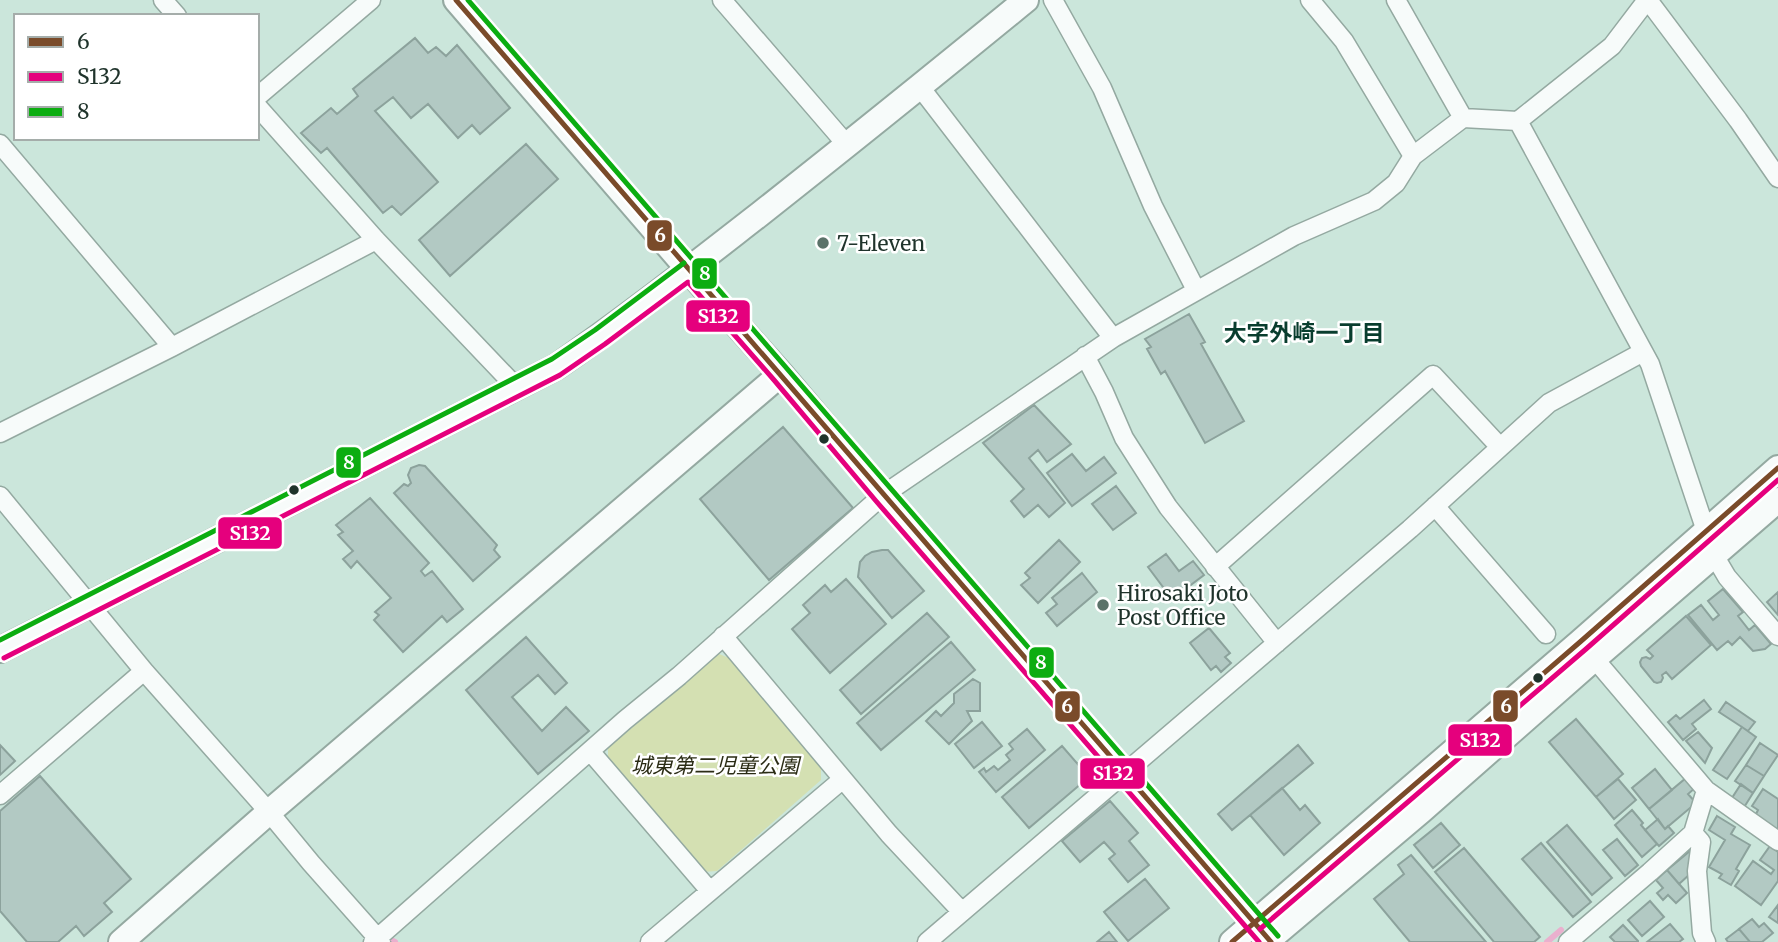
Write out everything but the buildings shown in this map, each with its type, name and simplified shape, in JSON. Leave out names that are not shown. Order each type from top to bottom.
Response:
[{"type":"street","points":[[163,0],[175,14]]},
{"type":"street","points":[[259,95],[371,0]]},
{"type":"street","points":[[456,0],[1265,936]]},
{"type":"street","points":[[722,0],[847,145]]},
{"type":"street","points":[[0,650],[556,367],[689,270],[1026,0]]},
{"type":"street","points":[[1053,0],[1102,88],[1153,206],[1196,290]]},
{"type":"street","points":[[1310,0],[1343,41],[1413,156]]},
{"type":"street","points":[[1396,0],[1463,118]]},
{"type":"street","points":[[0,496],[144,671],[269,812],[378,941],[883,495],[1112,338],[1294,236],[1374,201],[1396,183],[1413,156],[1463,118],[1518,121],[1612,46],[1647,0],[1738,120],[1778,178]]},
{"type":"street","points":[[920,86],[1112,338]]},
{"type":"street","points":[[259,108],[376,240],[516,387]]},
{"type":"street","points":[[1518,121],[1650,364],[1714,555],[1727,577],[1778,636]]},
{"type":"street","points":[[0,144],[172,347]]},
{"type":"street","points":[[0,433],[376,240]]},
{"type":"street","points":[[928,942],[1435,506],[1549,403],[1643,352]]},
{"type":"street","points":[[1085,356],[1124,438],[1168,507],[1278,642]]},
{"type":"street","points":[[121,942],[781,373]]},
{"type":"street","points":[[1215,567],[1433,375],[1500,447]]},
{"type":"street","points":[[1232,942],[1265,936],[1587,650],[1706,530],[1778,468]]},
{"type":"street","points":[[1587,650],[1714,555],[1778,500]]},
{"type":"street","points":[[1435,506],[1546,634]]},
{"type":"street","points":[[723,636],[889,834],[962,912]]},
{"type":"street","points":[[1587,650],[1706,790],[1778,841]]},
{"type":"street","points":[[0,795],[144,671]]},
{"type":"street","points":[[590,751],[710,891]]},
{"type":"street","points":[[650,942],[843,779]]},
{"type":"street","points":[[1568,942],[1693,833],[1706,790]]},
{"type":"street","points":[[1693,833],[1701,842],[1698,871],[1702,933],[1706,942]]},
{"type":"green space","name":"城東第二児童公園","points":[[719,654],[729,658],[821,768],[821,780],[717,871],[702,872],[608,762],[608,748]]},
{"type":"waterway","points":[[1547,942],[1561,930]]},
{"type":"transit line","name":"6","points":[[456,0],[1271,942]]},
{"type":"transit line","name":"8","points":[[468,0],[1278,936]]},
{"type":"transit line","name":"8","points":[[0,640],[552,359],[684,263]]},
{"type":"transit line","name":"S132","points":[[4,658],[560,375],[688,282],[1259,942]]},
{"type":"transit line","name":"6","points":[[1232,942],[1778,468]]},
{"type":"transit line","name":"S132","points":[[1260,929],[1778,480]]},
{"type":"place","name":"7-Eleven","points":[[823,243]]},
{"type":"place","name":"Hirosaki Joto Post Office","points":[[1103,605]]},
{"type":"district","name":"大字外崎一丁目","points":[[1304,332]]}]
